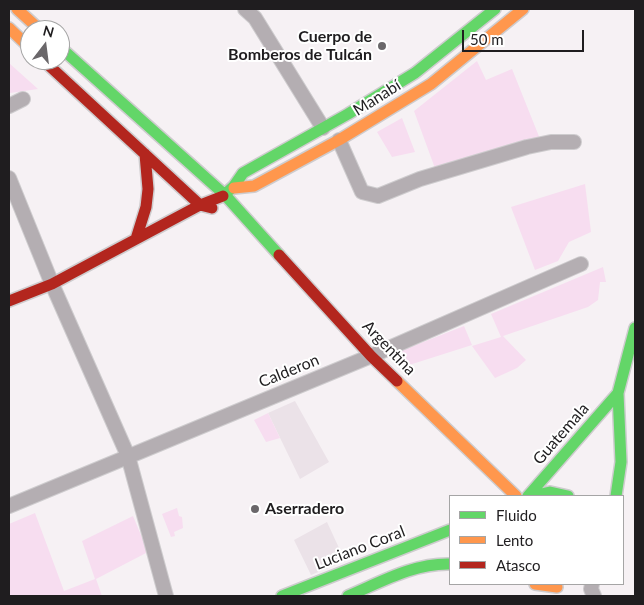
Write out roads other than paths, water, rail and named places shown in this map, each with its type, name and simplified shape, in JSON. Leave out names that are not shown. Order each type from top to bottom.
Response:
[{"type":"main road","points":[[16,9],[29,20]]},
{"type":"main road","name":"Manabí","points":[[229,192],[243,173],[323,128],[414,73],[495,9]]},
{"type":"main road","name":"Manabí","points":[[9,301],[52,284],[200,205],[229,192],[254,186],[339,140],[431,84],[523,9]]},
{"type":"main road","points":[[9,28],[20,38]]},
{"type":"main road","name":"Argentina","points":[[70,56],[229,192],[245,216],[371,356],[515,495]]},
{"type":"main road","points":[[54,70],[200,205],[245,216]]},
{"type":"main road","points":[[136,239],[146,207],[148,188],[145,154]]},
{"type":"main road","name":"Guatemala","points":[[616,495],[621,462],[618,393],[635,328]]},
{"type":"main road","name":"Guatemala","points":[[531,495],[618,393]]},
{"type":"main road","points":[[534,495],[554,492],[564,495]]},
{"type":"main road","name":"Luciano Coral","points":[[282,596],[449,530]]},
{"type":"main road","points":[[348,596],[417,568],[441,563],[449,564]]},
{"type":"main road","points":[[539,585],[560,591]]},
{"type":"street","points":[[254,12],[323,128]]},
{"type":"street","points":[[9,106],[23,99]]},
{"type":"street","points":[[339,140],[362,192],[378,196],[420,179],[527,147],[551,142],[574,142]]},
{"type":"street","points":[[9,178],[52,284],[128,456],[166,596]]},
{"type":"street","name":"Calderon","points":[[9,506],[371,356],[581,264]]},
{"type":"street","points":[[621,462],[635,458]]},
{"type":"place","name":"Cuerpo de Bomberos de Tulcán","points":[[382,46]]},
{"type":"place","name":"Aserradero","points":[[255,509]]}]
